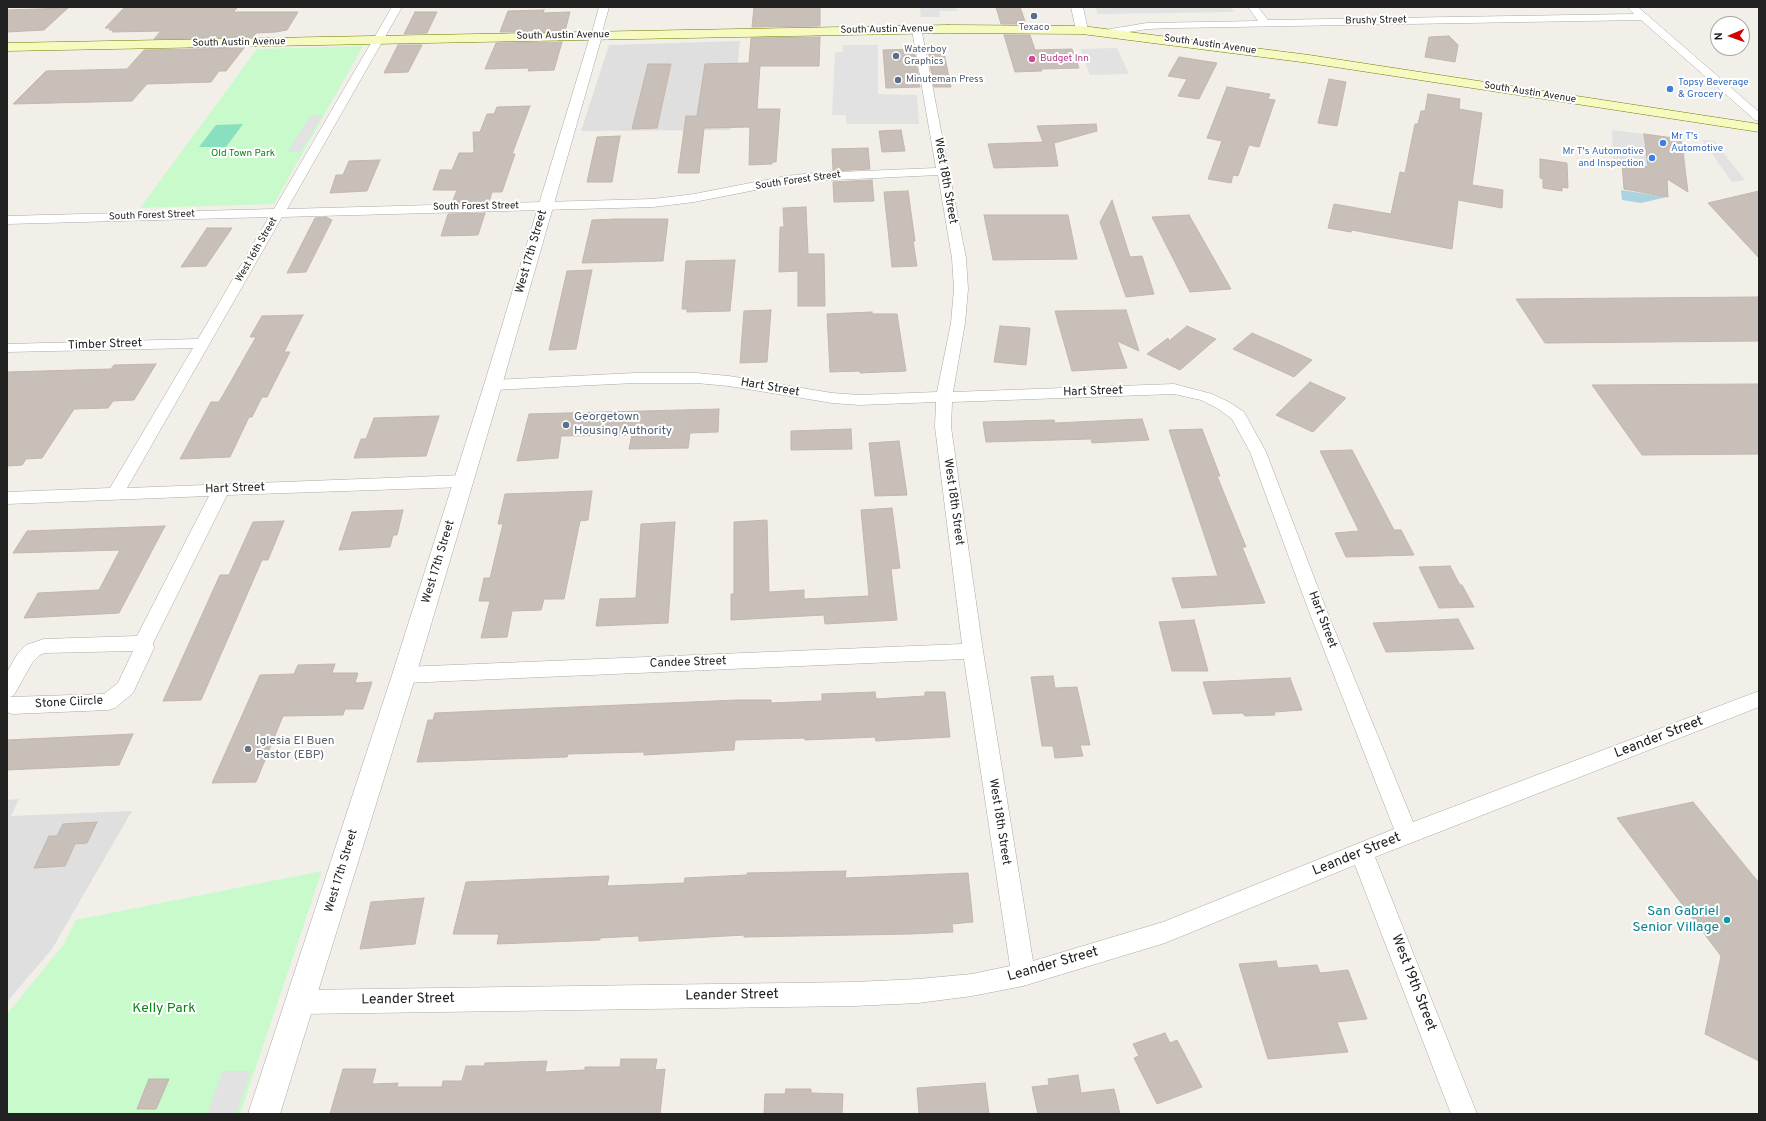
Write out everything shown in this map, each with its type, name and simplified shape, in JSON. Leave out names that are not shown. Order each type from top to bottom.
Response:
[{"type":"main road","name":"South Austin Avenue","points":[[7,47],[917,30],[1082,30],[1110,32],[1309,59],[1759,128]]},
{"type":"street","name":"West 16th Street","points":[[116,493],[397,7]]},
{"type":"street","name":"West 17th Street","points":[[264,1114],[301,1002],[464,481],[604,7]]},
{"type":"street","points":[[1077,7],[1082,30]]},
{"type":"street","points":[[1253,7],[1264,23]]},
{"type":"street","points":[[1632,7],[1759,118]]},
{"type":"street","points":[[1458,11],[1466,20]]},
{"type":"street","name":"Brushy Street","points":[[1110,32],[1147,26],[1642,17]]},
{"type":"street","name":"West 18th Street","points":[[917,30],[959,258],[961,289],[958,323],[944,398],[943,427],[973,651],[1023,975]]},
{"type":"street","name":"South Forest Street","points":[[7,220],[653,203],[694,198],[786,180],[813,177],[944,172]]},
{"type":"street","name":"Timber Street","points":[[7,348],[204,343]]},
{"type":"street","name":"Hart Street","points":[[493,385],[635,378],[696,378],[730,381],[832,398],[944,398],[1174,389],[1206,397],[1223,405],[1238,416],[1258,452],[1319,614],[1407,834]]},
{"type":"street","name":"Hart Street","points":[[7,498],[464,481]]},
{"type":"street","name":"Stone Ciircle","points":[[7,704],[12,706],[108,702],[126,688],[144,648],[143,643],[221,490]]},
{"type":"street","points":[[7,690],[25,658],[33,650],[44,646],[143,643]]},
{"type":"street","name":"Candee Street","points":[[404,675],[973,651]]},
{"type":"street","name":"Leander Street","points":[[301,1002],[854,994],[972,985],[1023,975],[1165,932],[1407,834],[1759,699]]},
{"type":"street","name":"West 19th Street","points":[[1362,853],[1464,1114]]},
{"type":"shaded area","points":[[920,7],[956,7],[957,11],[939,11],[940,17],[921,17]]},
{"type":"shaded area","points":[[1095,7],[1231,7],[1234,12],[1098,14]]},
{"type":"shaded area","points":[[740,41],[731,130],[581,131],[609,45]]},
{"type":"shaded area","points":[[843,45],[878,45],[878,94],[917,95],[919,124],[846,124],[846,115],[832,115],[835,52],[843,52]]},
{"type":"shaded area","points":[[1117,48],[1129,74],[1090,75],[1080,49]]},
{"type":"shaded area","points":[[311,115],[323,115],[300,152],[288,152]]},
{"type":"shaded area","points":[[1612,130],[1644,134],[1644,145],[1685,152],[1686,173],[1613,161]]},
{"type":"shaded area","points":[[1702,140],[1714,141],[1745,180],[1732,182]]},
{"type":"shaded area","points":[[19,799],[11,816],[132,811],[52,949],[7,1002],[7,800]]},
{"type":"shaded area","points":[[223,1071],[251,1071],[236,1114],[207,1114]]},
{"type":"green space","name":"Old Town Park","points":[[363,46],[274,204],[140,208],[257,49]]},
{"type":"green space","points":[[243,124],[226,147],[199,147],[216,125]]},
{"type":"green space","name":"Kelly Park","points":[[322,871],[240,1114],[7,1114],[7,1014],[64,944],[76,920]]},
{"type":"water","points":[[1621,190],[1667,197],[1641,203],[1622,200]]},
{"type":"building","points":[[125,7],[238,7],[233,12],[298,12],[287,30],[256,33],[253,37],[154,39],[161,31],[112,32],[114,30],[109,30],[111,28],[105,28]]},
{"type":"building","points":[[754,7],[820,7],[820,26],[752,27]]},
{"type":"building","points":[[996,7],[1020,7],[1026,24],[1001,24]]},
{"type":"building","points":[[68,8],[44,30],[7,32],[7,10]]},
{"type":"building","points":[[544,10],[543,13],[570,12],[565,31],[500,32],[508,11]]},
{"type":"building","points":[[415,12],[437,12],[427,33],[404,34]]},
{"type":"building","points":[[1004,35],[1030,35],[1035,50],[1072,49],[1079,68],[1041,69],[1042,71],[1015,72]]},
{"type":"building","points":[[1449,36],[1458,45],[1455,62],[1425,57],[1429,37]]},
{"type":"building","points":[[820,37],[819,66],[760,66],[757,109],[780,109],[776,162],[772,162],[772,164],[749,165],[750,127],[704,128],[699,173],[678,173],[686,116],[697,116],[705,64],[749,63],[751,38]]},
{"type":"building","points":[[562,42],[554,70],[528,71],[529,68],[485,69],[496,43]]},
{"type":"building","points":[[398,45],[422,45],[408,72],[384,73]]},
{"type":"building","points":[[244,48],[226,71],[219,71],[211,82],[147,84],[132,101],[13,104],[46,71],[127,69],[144,50]]},
{"type":"building","points":[[927,48],[943,48],[951,87],[934,87]]},
{"type":"building","points":[[914,49],[920,87],[886,88],[883,50]]},
{"type":"building","points":[[1179,57],[1217,63],[1199,99],[1178,96],[1187,79],[1168,76]]},
{"type":"building","points":[[648,64],[671,64],[657,128],[632,129]]},
{"type":"building","points":[[1329,79],[1346,82],[1337,126],[1318,123]]},
{"type":"building","points":[[1227,87],[1270,94],[1268,99],[1275,100],[1259,147],[1249,145],[1238,176],[1233,175],[1231,183],[1208,179],[1222,141],[1207,138]]},
{"type":"building","points":[[1428,94],[1460,99],[1459,109],[1482,113],[1472,185],[1503,190],[1502,208],[1458,200],[1452,249],[1352,230],[1351,232],[1328,228],[1334,204],[1391,214],[1400,172],[1405,173],[1415,124],[1418,124],[1421,111],[1425,111]]},
{"type":"building","points":[[530,106],[512,154],[515,154],[502,192],[492,192],[489,202],[452,203],[457,190],[433,190],[440,170],[452,170],[459,153],[474,153],[473,132],[480,132],[487,114],[494,114],[497,107]]},
{"type":"building","points":[[1096,124],[1097,131],[1054,143],[1058,166],[994,168],[988,144],[1043,142],[1037,126]]},
{"type":"building","points":[[901,130],[905,151],[882,152],[879,131]]},
{"type":"building","points":[[1644,134],[1681,139],[1688,192],[1667,179],[1668,197],[1624,189],[1622,163],[1648,167]]},
{"type":"building","points":[[620,136],[612,182],[587,182],[597,137]]},
{"type":"building","points":[[868,148],[870,169],[833,171],[832,149]]},
{"type":"building","points":[[1540,159],[1567,163],[1568,188],[1562,187],[1562,191],[1543,188],[1543,179],[1540,178]]},
{"type":"building","points":[[380,160],[367,191],[330,193],[336,175],[343,175],[349,161]]},
{"type":"building","points":[[872,180],[874,201],[834,202],[833,182]]},
{"type":"building","points":[[908,191],[917,266],[892,267],[884,192]]},
{"type":"building","points":[[1759,191],[1759,258],[1708,203]]},
{"type":"building","points":[[1112,200],[1130,257],[1142,256],[1154,294],[1126,297],[1100,222]]},
{"type":"building","points":[[806,207],[808,254],[824,254],[825,306],[798,306],[798,271],[779,272],[780,227],[784,227],[783,208]]},
{"type":"building","points":[[485,213],[478,235],[441,236],[448,214]]},
{"type":"building","points":[[984,215],[1068,215],[1077,259],[993,260]]},
{"type":"building","points":[[1189,215],[1231,289],[1190,292],[1152,217]]},
{"type":"building","points":[[326,217],[332,220],[306,272],[287,273],[315,218]]},
{"type":"building","points":[[668,219],[663,261],[582,263],[592,220]]},
{"type":"building","points":[[207,228],[232,228],[206,266],[181,267]]},
{"type":"building","points":[[735,260],[730,311],[687,312],[687,309],[682,309],[686,261]]},
{"type":"building","points":[[592,270],[576,349],[549,350],[567,271]]},
{"type":"building","points":[[1759,297],[1759,341],[1545,343],[1516,299]]},
{"type":"building","points":[[771,310],[767,362],[740,363],[744,311]]},
{"type":"building","points":[[1126,310],[1139,351],[1117,341],[1127,368],[1072,371],[1055,311]]},
{"type":"building","points":[[872,312],[872,314],[897,314],[906,371],[860,373],[860,371],[830,372],[827,314]]},
{"type":"building","points":[[303,315],[284,352],[290,352],[267,397],[262,397],[252,417],[249,417],[230,457],[180,459],[211,402],[219,402],[230,383],[256,337],[250,337],[262,316]]},
{"type":"building","points":[[1000,326],[1030,328],[1026,365],[994,362]]},
{"type":"building","points":[[1187,326],[1216,339],[1180,370],[1147,354],[1168,338],[1169,341]]},
{"type":"building","points":[[1252,333],[1312,360],[1294,377],[1233,349]]},
{"type":"building","points":[[156,364],[134,400],[113,401],[108,408],[74,409],[42,458],[26,459],[22,465],[7,466],[7,372],[111,369],[114,365]]},
{"type":"building","points":[[1310,382],[1346,398],[1313,432],[1276,415]]},
{"type":"building","points":[[1759,384],[1759,454],[1642,455],[1592,385]]},
{"type":"building","points":[[719,409],[718,432],[690,433],[688,448],[629,449],[632,435],[561,436],[558,458],[517,461],[529,414]]},
{"type":"building","points":[[439,416],[426,456],[354,458],[361,439],[366,439],[374,418]]},
{"type":"building","points":[[1142,419],[1149,440],[1092,443],[1091,439],[986,442],[983,422],[1054,420],[1055,423]]},
{"type":"building","points":[[851,429],[852,449],[791,450],[791,431]]},
{"type":"building","points":[[1202,429],[1220,476],[1217,476],[1246,547],[1242,547],[1265,603],[1182,608],[1172,578],[1218,576],[1169,430]]},
{"type":"building","points":[[899,441],[907,495],[875,496],[869,443]]},
{"type":"building","points":[[1352,450],[1394,530],[1401,530],[1414,555],[1346,557],[1335,533],[1359,531],[1320,451]]},
{"type":"building","points":[[592,491],[588,520],[580,521],[564,599],[544,599],[541,610],[512,611],[507,637],[481,638],[490,601],[479,601],[484,578],[490,578],[503,524],[498,524],[505,494]]},
{"type":"building","points":[[892,508],[900,568],[891,569],[897,620],[825,624],[824,615],[731,620],[731,594],[734,594],[734,522],[767,520],[769,592],[804,590],[804,599],[869,596],[861,510]]},
{"type":"building","points":[[403,510],[397,535],[393,535],[390,547],[339,550],[352,512]]},
{"type":"building","points":[[284,521],[268,560],[262,560],[201,700],[163,701],[220,575],[229,575],[253,522]]},
{"type":"building","points":[[675,522],[668,623],[596,626],[600,599],[636,598],[641,524]]},
{"type":"building","points":[[165,526],[119,613],[24,618],[38,593],[99,590],[120,550],[13,553],[27,531]]},
{"type":"building","points":[[1450,566],[1474,607],[1439,608],[1419,567]]},
{"type":"building","points":[[1458,619],[1474,649],[1386,652],[1373,623]]},
{"type":"building","points":[[1194,620],[1208,671],[1172,671],[1159,622]]},
{"type":"building","name":"Iglesia El Buen Pastor (EBP)","points":[[335,664],[332,673],[358,673],[355,683],[372,682],[363,709],[345,709],[343,715],[283,716],[256,782],[212,783],[260,675],[294,674],[298,665]]},
{"type":"building","points":[[1053,676],[1055,688],[1077,687],[1090,745],[1080,745],[1083,756],[1055,758],[1053,746],[1042,746],[1031,677]]},
{"type":"building","points":[[1290,678],[1302,710],[1274,712],[1275,715],[1245,716],[1243,713],[1213,714],[1203,682]]},
{"type":"building","points":[[875,692],[876,699],[925,696],[925,692],[945,692],[950,737],[876,741],[875,737],[805,740],[805,738],[735,740],[734,750],[644,755],[644,752],[568,754],[567,757],[417,762],[428,720],[433,720],[435,713],[737,700],[771,700],[771,703],[822,701],[822,694]]},
{"type":"building","points":[[133,734],[119,765],[7,770],[7,740]]},
{"type":"building","name":"San Gabriel Senior Village","points":[[1693,802],[1759,883],[1759,1061],[1705,1034],[1721,956],[1617,818]]},
{"type":"building","points":[[97,822],[87,843],[75,844],[65,866],[34,868],[49,836],[57,836],[63,824]]},
{"type":"building","points":[[846,871],[845,878],[968,873],[973,922],[952,924],[953,932],[744,937],[744,935],[639,941],[639,936],[600,938],[600,940],[497,944],[499,934],[453,934],[466,882],[609,876],[607,886],[684,883],[685,878],[747,875],[747,873]]},
{"type":"building","points":[[424,898],[415,944],[360,949],[371,902]]},
{"type":"building","points":[[1276,961],[1278,968],[1317,965],[1320,973],[1348,970],[1367,1019],[1337,1022],[1348,1052],[1268,1059],[1239,964]]},
{"type":"building","points":[[1165,1033],[1170,1043],[1177,1040],[1202,1087],[1157,1104],[1134,1058],[1139,1056],[1133,1044]]},
{"type":"building","points":[[621,1059],[657,1059],[655,1070],[665,1069],[660,1114],[330,1114],[343,1069],[376,1069],[372,1084],[398,1083],[397,1087],[442,1087],[443,1081],[462,1081],[466,1066],[484,1066],[485,1063],[547,1061],[545,1072],[585,1070],[585,1067],[620,1067]]},
{"type":"building","points":[[1078,1075],[1081,1093],[1114,1089],[1120,1114],[1038,1114],[1032,1087],[1049,1085],[1048,1079]]},
{"type":"building","points":[[149,1079],[169,1079],[156,1109],[137,1109]]},
{"type":"building","points":[[985,1083],[989,1114],[919,1114],[917,1088]]},
{"type":"building","points":[[786,1089],[811,1089],[811,1093],[843,1094],[842,1114],[764,1114],[765,1094],[785,1094]]},
{"type":"place","name":"Texaco","points":[[1034,16]]},
{"type":"place","name":"Waterboy Graphics","points":[[896,56]]},
{"type":"place","name":"Budget Inn","points":[[1032,59]]},
{"type":"place","name":"Minuteman Press","points":[[898,80]]},
{"type":"place","name":"Topsy Beverage & Grocery","points":[[1670,89]]},
{"type":"place","name":"Mr T's Automotive","points":[[1663,143]]},
{"type":"place","name":"Mr T's Automotive and Inspection","points":[[1652,158]]},
{"type":"place","name":"Georgetown Housing Authority","points":[[566,425]]},
{"type":"place","name":"Iglesia El Buen Pastor (EBP)","points":[[248,749]]},
{"type":"place","name":"San Gabriel Senior Village","points":[[1727,920]]}]
